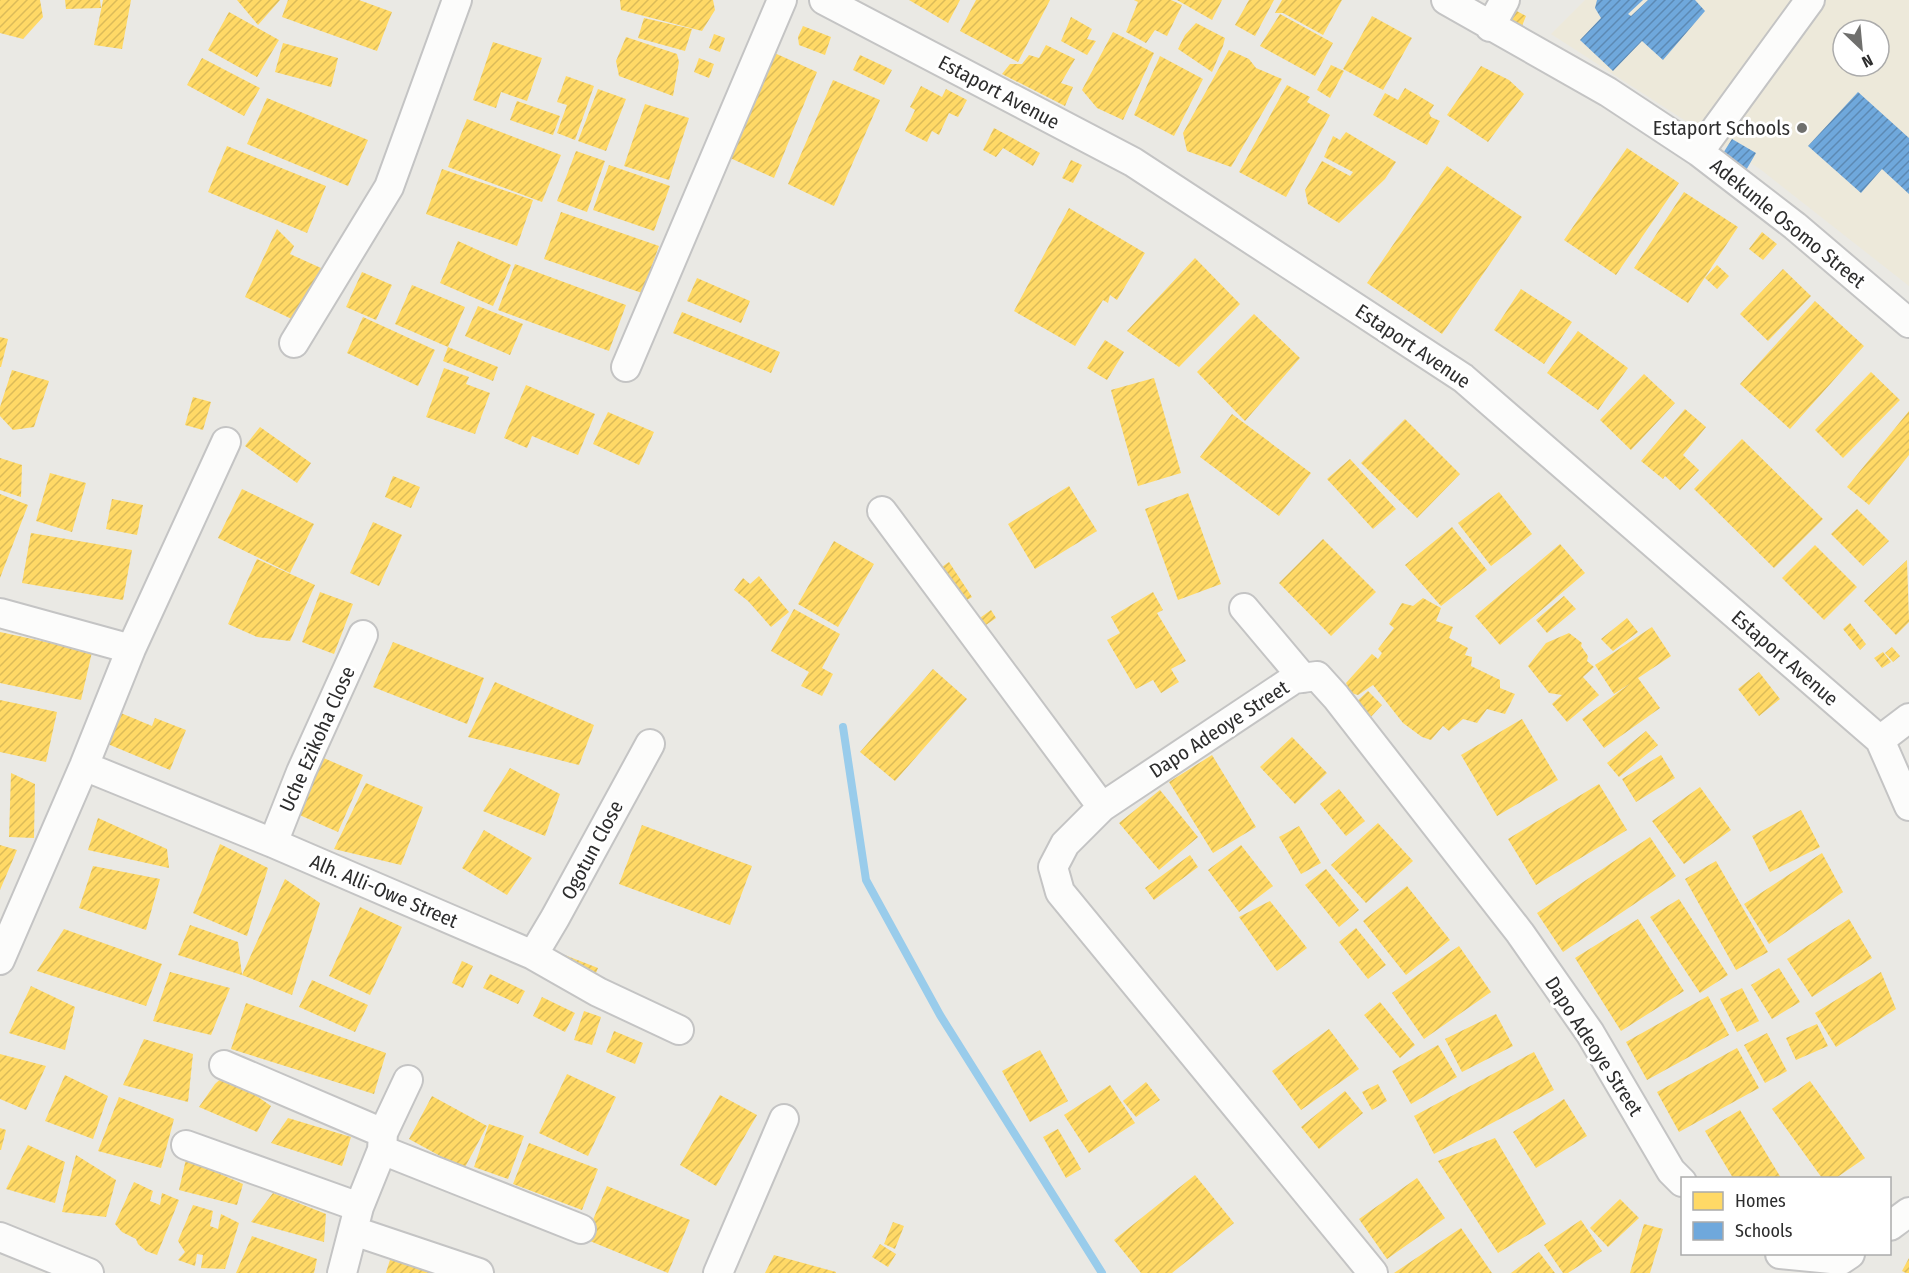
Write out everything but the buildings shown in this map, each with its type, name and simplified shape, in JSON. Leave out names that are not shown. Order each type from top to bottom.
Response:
[{"type":"street","points":[[294,343],[389,187],[458,0]]},
{"type":"street","points":[[626,367],[782,0]]},
{"type":"street","name":"Estaport Avenue","points":[[824,0],[1132,162],[1463,378],[1880,740],[1909,806]]},
{"type":"street","name":"Adekunle Osomo Street","points":[[1446,0],[1608,92],[1699,152],[1796,226],[1909,323]]},
{"type":"street","points":[[1490,27],[1505,0]]},
{"type":"street","points":[[1699,152],[1810,0]]},
{"type":"street","points":[[0,960],[84,766],[131,649],[226,442]]},
{"type":"street","points":[[882,511],[1102,807]]},
{"type":"street","points":[[1244,608],[1303,678]]},
{"type":"street","points":[[0,613],[131,649]]},
{"type":"street","name":"Uche Ezikoha Close","points":[[273,843],[301,772],[363,635]]},
{"type":"street","name":"Dapo Adeoye Street","points":[[1373,1273],[1060,892],[1053,867],[1065,844],[1102,807],[1294,679],[1317,676],[1336,697],[1520,933],[1590,1033],[1671,1171],[1681,1180]]},
{"type":"street","points":[[1880,740],[1909,718]]},
{"type":"street","name":"Ogotun Close","points":[[532,955],[555,918],[651,744]]},
{"type":"street","name":"Alh. Alli-Owe Street","points":[[84,766],[273,843],[532,955],[598,992],[679,1030]]},
{"type":"street","points":[[224,1065],[383,1141],[581,1228]]},
{"type":"street","points":[[342,1273],[383,1141],[408,1080]]},
{"type":"street","points":[[718,1273],[784,1119]]},
{"type":"street","points":[[186,1145],[478,1273]]},
{"type":"street","points":[[1891,1225],[1909,1212]]},
{"type":"street","points":[[0,1237],[89,1273]]},
{"type":"street","points":[[1788,1255],[1844,1262]]},
{"type":"shaded area","name":"Estaport Schools","points":[[1585,0],[1909,0],[1909,286],[1760,169],[1551,34]]},
{"type":"waterway","points":[[843,727],[866,880],[940,1015],[1102,1273]]},
{"type":"place","name":"Estaport Schools","points":[[1802,128]]}]
